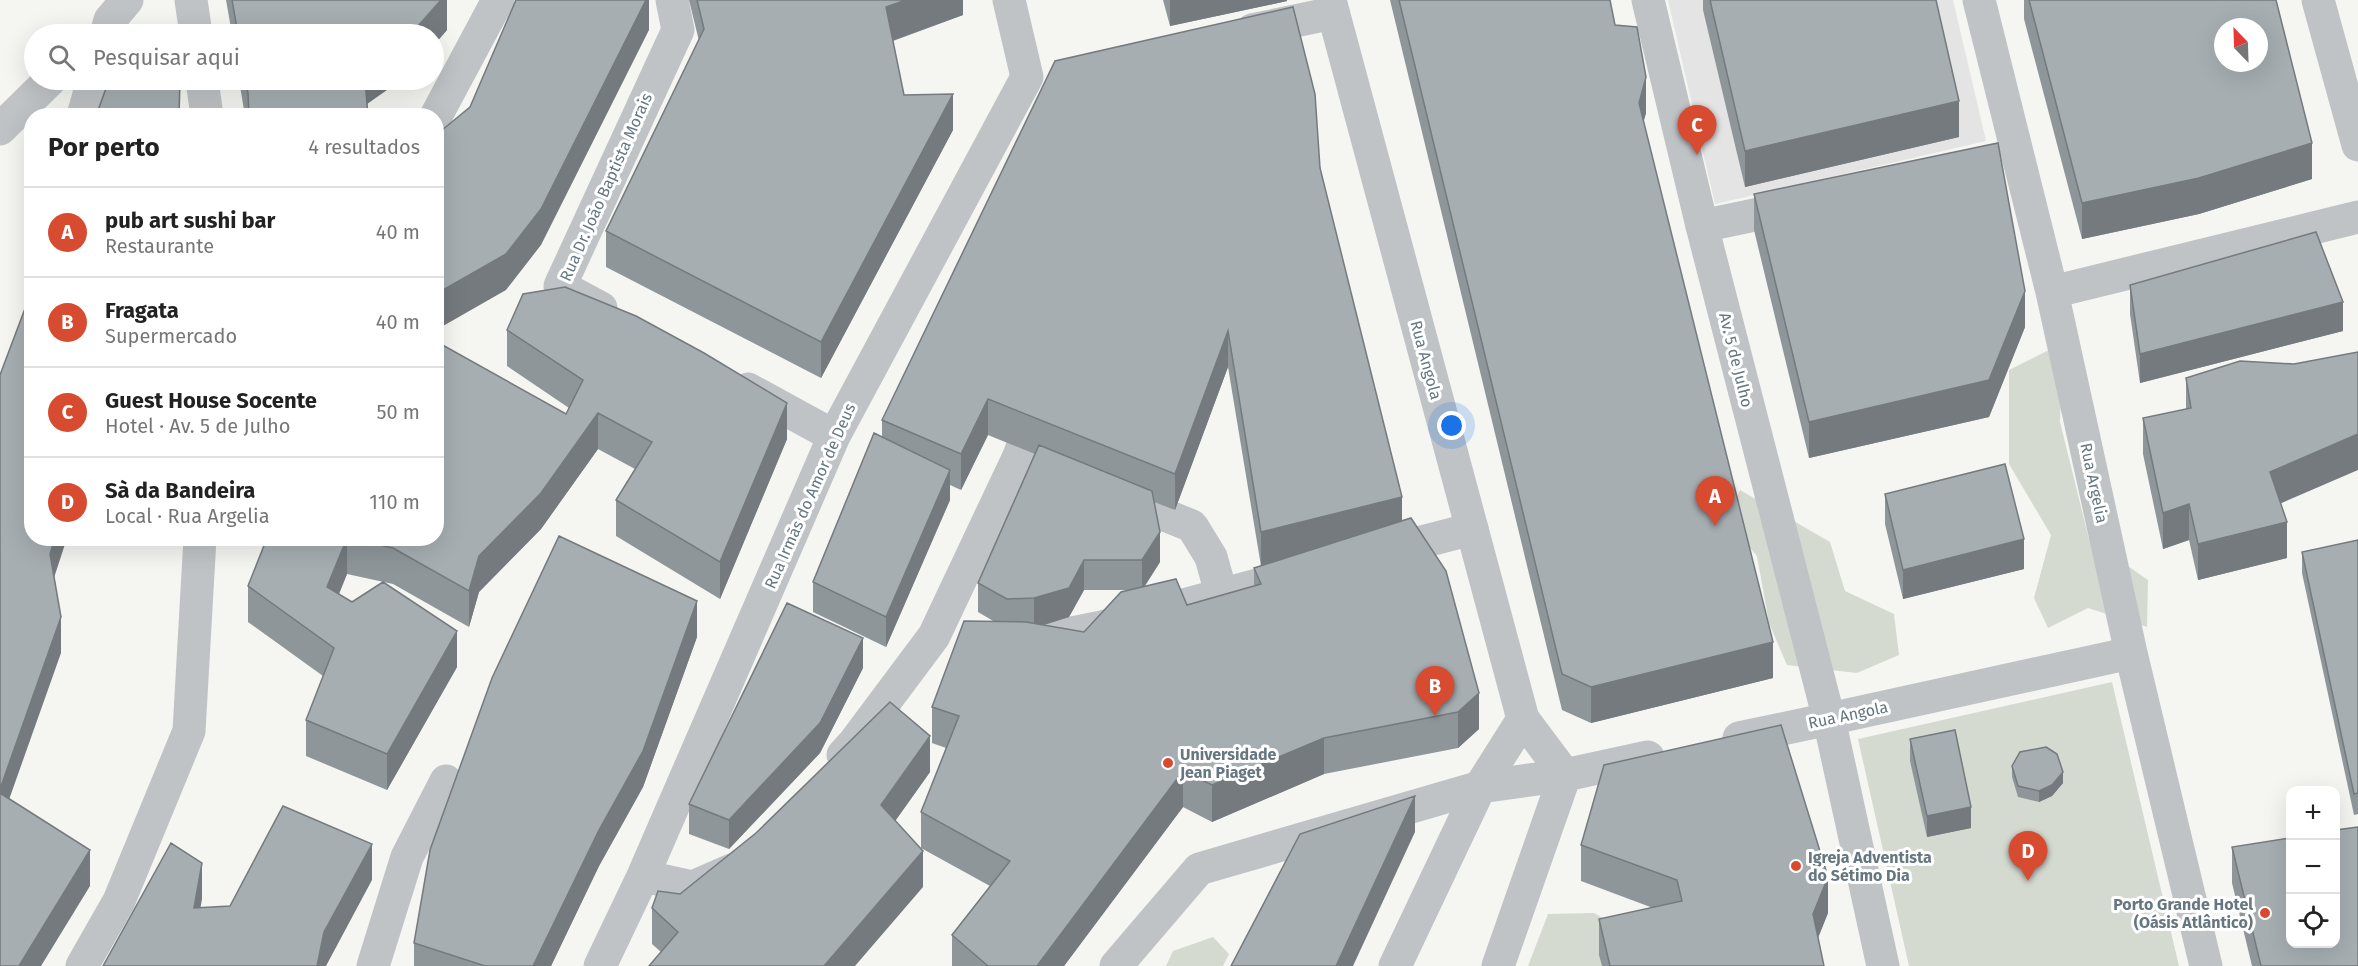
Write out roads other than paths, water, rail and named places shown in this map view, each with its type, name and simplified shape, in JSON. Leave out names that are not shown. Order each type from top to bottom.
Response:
[{"type":"street","points":[[191,0],[195,24]]},
{"type":"street","points":[[440,108],[498,0]]},
{"type":"street","name":"Rua Dr. João Baptista Morais","points":[[631,325],[560,286],[678,30],[672,0]]},
{"type":"street","points":[[1009,0],[1027,77],[1061,70]]},
{"type":"street","name":"Av. 5 de Julho","points":[[1648,0],[1702,226],[1829,719],[1883,966]]},
{"type":"street","name":"Rua Argelia","points":[[1979,0],[2006,161],[2052,292],[2131,653],[2206,966]]},
{"type":"street","points":[[2318,0],[2358,146]]},
{"type":"street","points":[[1219,37],[1332,7]]},
{"type":"street","name":"Rua Angola","points":[[1332,7],[1523,719],[1565,775]]},
{"type":"street","name":"Rua Irmãs do Amor de Deus","points":[[600,966],[643,876],[834,436],[1027,77]]},
{"type":"street","points":[[0,129],[40,90]]},
{"type":"street","points":[[85,108],[90,90]]},
{"type":"street","points":[[203,90],[206,108]]},
{"type":"street","points":[[1702,226],[1831,199]]},
{"type":"street","points":[[2052,292],[2358,217]]},
{"type":"street","points":[[921,273],[954,287]]},
{"type":"street","points":[[822,777],[854,744],[934,636],[1019,456],[1048,374]]},
{"type":"street","points":[[722,375],[834,436]]},
{"type":"street","points":[[1019,456],[1052,470]]},
{"type":"street","points":[[1084,483],[1192,526],[1211,557],[1221,593]]},
{"type":"street","points":[[1358,558],[1472,529]]},
{"type":"street","points":[[82,966],[119,901],[189,731],[200,546]]},
{"type":"street","points":[[1003,644],[1014,645],[1102,627],[1324,567]]},
{"type":"street","points":[[934,636],[969,640]]},
{"type":"street","name":"Rua Angola","points":[[1714,743],[2131,653]]},
{"type":"street","points":[[1395,966],[1480,787],[1523,719]]},
{"type":"street","points":[[1116,966],[1199,869],[1480,787],[1565,775],[1680,751]]},
{"type":"street","points":[[1497,966],[1565,775]]},
{"type":"street","points":[[373,966],[407,857],[446,781]]},
{"type":"street","points":[[643,876],[693,887],[733,869],[749,853]]},
{"type":"place","name":"Guest House Socente","points":[[1697,155]]},
{"type":"place","name":"pub art sushi bar","points":[[1715,526]]},
{"type":"place","name":"Fragata","points":[[1435,716]]},
{"type":"place","name":"Universidade Jean Piaget","points":[[1168,763]]},
{"type":"place","name":"Igreja Adventista do Sétimo Dia","points":[[1796,866]]},
{"type":"place","name":"Sà da Bandeira","points":[[2028,881]]},
{"type":"place","name":"Porto Grande Hotel (Oásis Atlântico)","points":[[2265,913]]}]
